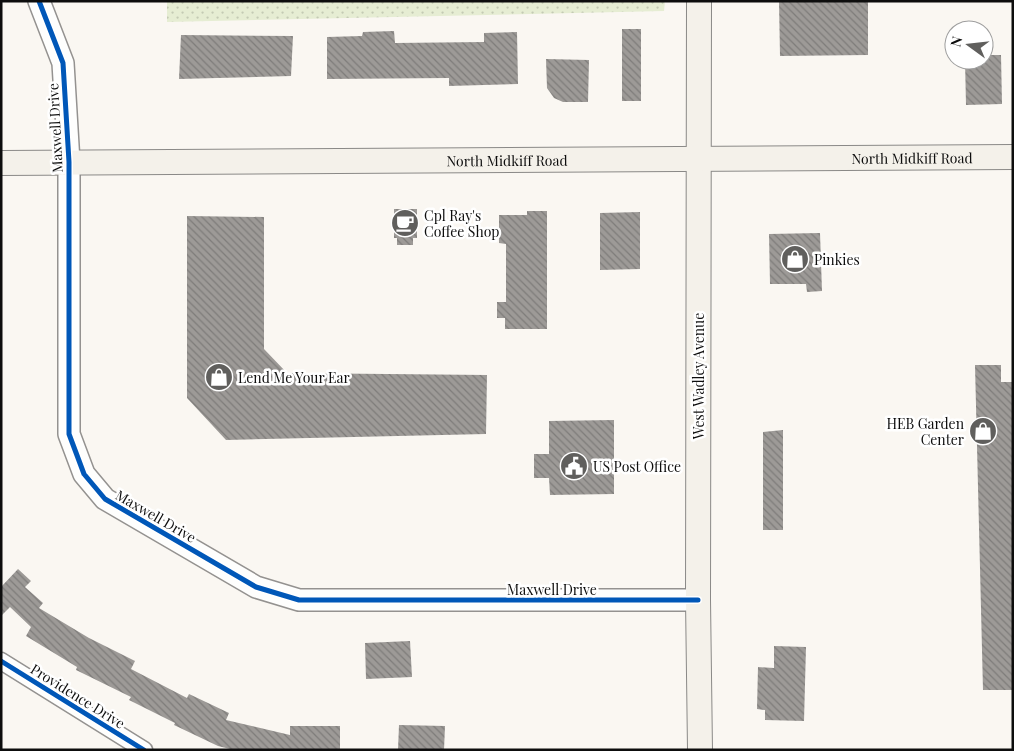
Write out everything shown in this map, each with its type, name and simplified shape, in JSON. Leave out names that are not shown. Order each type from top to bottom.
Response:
[{"type":"main road","name":"West Wadley Avenue","points":[[699,1],[698,600],[700,750]]},
{"type":"main road","name":"North Midkiff Road","points":[[1,162],[699,157],[1013,157]]},
{"type":"street","name":"Maxwell Drive","points":[[40,1],[63,63],[69,162],[69,434],[84,474],[105,499],[256,587],[299,600],[698,600]]},
{"type":"street","name":"Providence Drive","points":[[1,660],[140,749]]},
{"type":"green space","points":[[167,1],[665,1],[664,11],[167,22]]},
{"type":"building","points":[[779,1],[868,1],[868,55],[780,56]]},
{"type":"building","points":[[622,29],[641,29],[641,101],[622,101]]},
{"type":"building","points":[[394,31],[395,43],[484,42],[484,33],[517,32],[518,84],[449,86],[449,78],[327,79],[327,37],[362,36],[363,32]]},
{"type":"building","points":[[181,35],[293,36],[291,76],[179,79]]},
{"type":"building","points":[[994,55],[1001,55],[1002,104],[966,105],[965,70],[994,70]]},
{"type":"building","points":[[546,59],[589,60],[588,102],[563,102],[554,98],[547,88]]},
{"type":"building","name":"Cpl Ray's Coffee Shop","points":[[394,209],[417,209],[417,238],[413,238],[413,245],[397,245],[397,238],[394,238]]},
{"type":"building","points":[[527,211],[547,211],[547,329],[505,329],[505,318],[497,318],[497,302],[506,302],[506,244],[499,243],[499,215],[527,215]]},
{"type":"building","points":[[640,212],[640,269],[600,270],[600,213]]},
{"type":"building","points":[[187,216],[264,217],[264,349],[287,373],[487,375],[486,434],[226,440],[187,398]]},
{"type":"building","name":"Pinkies","points":[[820,233],[822,291],[807,292],[806,284],[770,284],[769,234]]},
{"type":"building","points":[[975,365],[1001,365],[1001,382],[1013,382],[1013,690],[983,690]]},
{"type":"building","name":"US Post Office","points":[[614,420],[614,494],[550,495],[549,478],[534,478],[534,454],[549,454],[549,421]]},
{"type":"building","points":[[783,430],[783,530],[763,530],[763,432]]},
{"type":"building","points":[[18,569],[31,581],[25,587],[43,603],[39,608],[89,638],[135,661],[131,669],[187,698],[189,694],[229,713],[226,720],[290,735],[290,726],[340,726],[340,750],[234,750],[218,746],[174,725],[175,723],[129,700],[131,697],[76,670],[77,667],[26,636],[31,627],[10,607],[1,616],[1,587]]},
{"type":"building","points":[[410,641],[412,677],[366,679],[365,643]]},
{"type":"building","points":[[774,646],[806,647],[804,721],[765,720],[765,710],[757,709],[758,667],[774,668]]},
{"type":"building","points":[[399,725],[445,726],[444,750],[398,750]]},
{"type":"cycle path","points":[[39,1],[63,63],[69,162],[69,434],[84,474],[105,499],[256,587],[299,600],[698,600]]},
{"type":"cycle path","points":[[1,661],[144,750]]},
{"type":"place","name":"Cpl Ray's Coffee Shop","points":[[405,223]]},
{"type":"place","name":"Pinkies","points":[[795,259]]},
{"type":"place","name":"Lend Me Your Ear","points":[[219,377]]},
{"type":"place","name":"HEB Garden Center","points":[[983,431]]},
{"type":"place","name":"US Post Office","points":[[574,466]]}]
